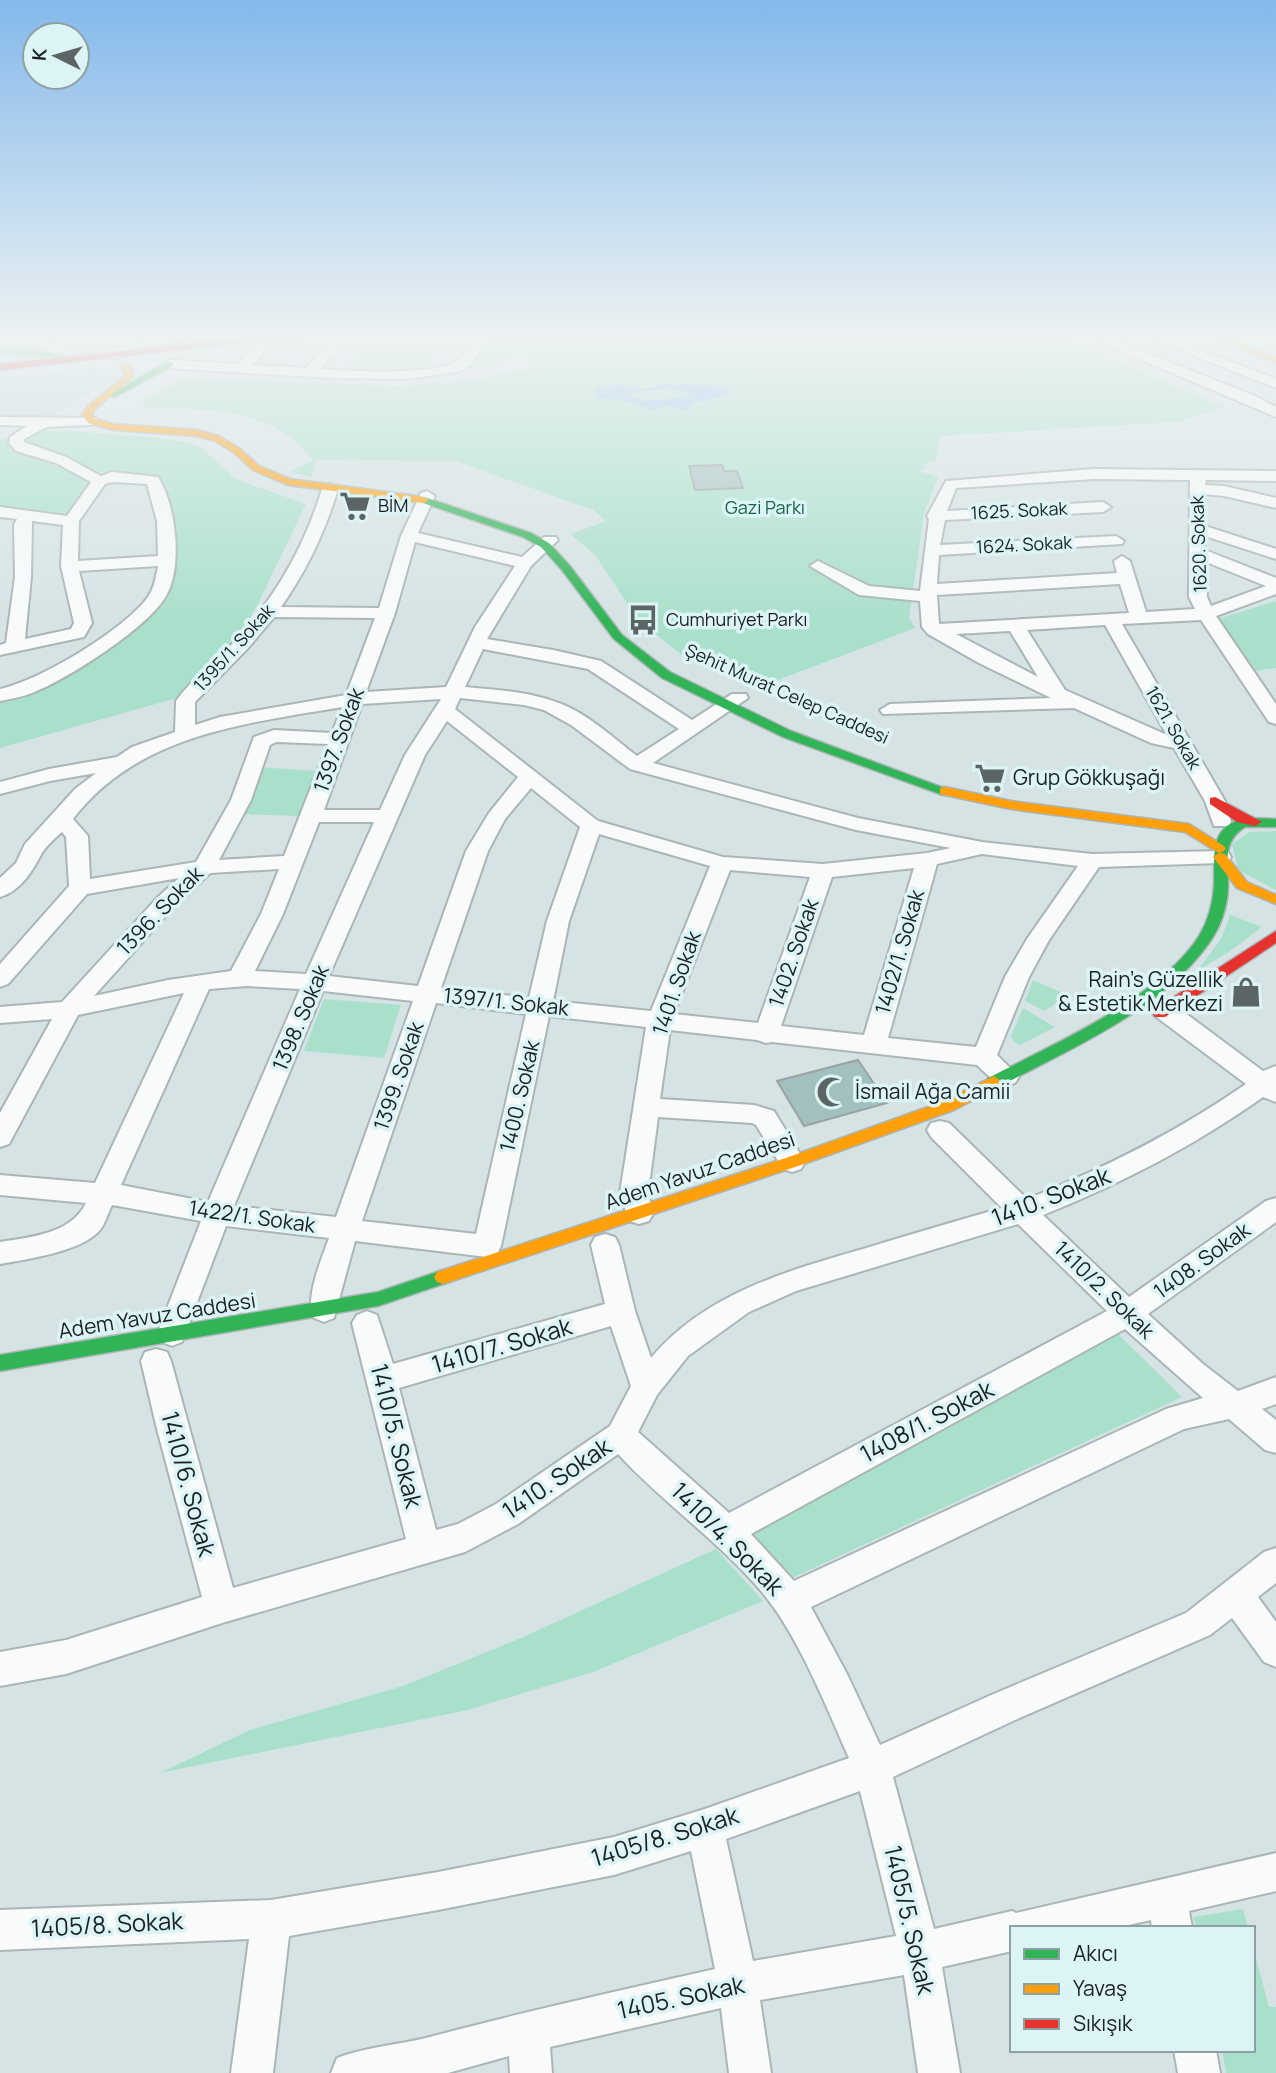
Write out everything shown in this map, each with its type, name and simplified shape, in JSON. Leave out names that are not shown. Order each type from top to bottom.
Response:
[{"type":"street","points":[[26,431],[17,437],[16,443],[21,448],[61,460],[100,481]]},
{"type":"street","name":"Şehit Murat Celep Caddesi","points":[[165,431],[196,433],[216,438],[271,477],[288,482],[330,489],[427,498],[471,509],[547,543],[577,563],[646,645],[676,668],[799,739],[938,790],[1011,805],[1189,828],[1227,830]]},
{"type":"street","points":[[1094,474],[1139,618]]},
{"type":"street","points":[[1182,743],[1158,739],[1076,703],[985,659],[933,630],[928,618],[935,516],[951,484],[1094,474],[1198,482],[1276,476]]},
{"type":"street","points":[[0,695],[24,690],[38,683],[145,614],[160,594],[167,561],[161,497],[153,480],[112,477],[100,481],[71,521],[69,566],[82,616],[82,629],[78,634],[8,648],[23,577],[22,525],[27,514]]},
{"type":"street","points":[[1198,482],[1276,503]]},
{"type":"street","name":"1620. Sokak","points":[[1198,482],[1198,597],[1206,614],[1276,718]]},
{"type":"street","name":"1395/1. Sokak","points":[[185,735],[186,701],[269,612],[298,569],[325,509],[330,489]]},
{"type":"street","name":"1397. Sokak","points":[[239,978],[272,914],[311,816],[386,613],[409,536],[427,498]]},
{"type":"street","points":[[0,512],[71,521]]},
{"type":"street","name":"1625. Sokak","points":[[935,516],[1110,524]]},
{"type":"street","name":"1624. Sokak","points":[[932,550],[1110,524]]},
{"type":"street","points":[[1196,528],[1276,554]]},
{"type":"street","points":[[409,536],[525,563]]},
{"type":"street","name":"1398. Sokak","points":[[172,1334],[217,1214],[317,982],[345,910],[415,755],[449,701],[476,643],[525,563],[547,543]]},
{"type":"street","points":[[1198,553],[1276,586]]},
{"type":"street","points":[[69,566],[167,561]]},
{"type":"street","points":[[818,566],[865,591],[930,594],[1127,578]]},
{"type":"street","points":[[933,630],[1206,614],[1276,586]]},
{"type":"street","points":[[269,612],[386,613]]},
{"type":"street","name":"1621. Sokak","points":[[1111,621],[1182,743],[1227,830]]},
{"type":"street","points":[[1016,627],[1058,694]]},
{"type":"street","points":[[476,643],[553,655],[594,665],[692,729]]},
{"type":"street","points":[[0,890],[26,866],[33,849],[62,820],[82,793],[139,751],[220,723],[354,698],[449,701],[525,699],[551,706],[578,721],[637,765],[856,824],[982,848],[1092,861],[1227,830],[1276,823]]},
{"type":"street","points":[[449,701],[530,776],[591,825],[722,863],[822,871],[928,860],[982,848]]},
{"type":"street","name":"Şehit Murat Celep Caddesi","points":[[733,702],[964,785],[1227,830]]},
{"type":"street","points":[[637,765],[733,702]]},
{"type":"street","points":[[890,710],[1076,703]]},
{"type":"street","name":"1396. Sokak","points":[[0,1137],[70,1008],[165,903],[204,867],[241,800],[261,741],[274,736],[339,739]]},
{"type":"street","points":[[0,788],[49,775],[124,762]]},
{"type":"street","name":"1399. Sokak","points":[[354,1320],[331,1273],[477,850],[496,817],[530,776]]},
{"type":"street","points":[[311,816],[387,816]]},
{"type":"street","points":[[62,820],[77,836],[80,888]]},
{"type":"street","name":"1400. Sokak","points":[[491,1253],[558,921],[591,825]]},
{"type":"street","points":[[1227,830],[1236,882],[1256,894],[1276,900]]},
{"type":"street","name":"Adem Yavuz Caddesi","points":[[0,1363],[172,1334],[354,1320],[378,1299],[491,1253],[639,1214],[914,1120],[1006,1077],[1134,1003],[1170,979],[1203,943],[1217,912],[1227,830]]},
{"type":"street","name":"1402/1. Sokak","points":[[874,1044],[928,860]]},
{"type":"street","points":[[1006,1077],[984,1057],[1022,967],[1092,861]]},
{"type":"street","points":[[0,979],[80,888],[204,867],[292,862]]},
{"type":"street","name":"1401. Sokak","points":[[639,1214],[634,1193],[659,1021],[722,863]]},
{"type":"street","points":[[0,872],[26,866]]},
{"type":"street","name":"1402. Sokak","points":[[766,1035],[822,871]]},
{"type":"street","points":[[1272,1084],[1154,1016],[1276,936]]},
{"type":"street","name":"1397/1. Sokak","points":[[0,1015],[23,1016],[239,978],[317,982],[540,1005],[766,1035],[984,1057]]},
{"type":"street","points":[[0,1253],[54,1243],[75,1236],[90,1223],[200,983]]},
{"type":"street","name":"1410. Sokak","points":[[0,1669],[66,1657],[222,1607],[465,1537],[507,1514],[621,1435],[646,1386],[678,1347],[739,1304],[799,1279],[1022,1212],[1135,1164],[1272,1084]]},
{"type":"street","points":[[646,1107],[754,1114],[765,1118],[792,1162]]},
{"type":"street","name":"1410/2. Sokak","points":[[937,1131],[1184,1367],[1236,1405],[1276,1440]]},
{"type":"street","name":"1422/1. Sokak","points":[[0,1185],[105,1194],[217,1214],[345,1230],[491,1253]]},
{"type":"street","name":"1408. Sokak","points":[[1128,1313],[1276,1208]]},
{"type":"street","points":[[608,1244],[621,1311],[646,1386]]},
{"type":"street","name":"1410/7. Sokak","points":[[382,1380],[621,1311]]},
{"type":"street","name":"1408/1. Sokak","points":[[726,1531],[1128,1313]]},
{"type":"street","name":"1410/5. Sokak","points":[[354,1320],[382,1380],[425,1549]]},
{"type":"street","name":"1410/6. Sokak","points":[[156,1361],[172,1429],[222,1607]]},
{"type":"street","points":[[789,1600],[1177,1419],[1206,1409],[1236,1405],[1276,1390]]},
{"type":"street","name":"1410/4. Sokak","points":[[621,1435],[641,1457],[726,1531],[789,1600],[836,1688],[872,1768]]},
{"type":"street","name":"1405/8. Sokak","points":[[0,1930],[271,1919],[438,1891],[614,1856],[705,1828],[872,1768],[1198,1623],[1276,1563]]},
{"type":"street","points":[[1236,1595],[1276,1650]]},
{"type":"street","name":"1405/5. Sokak","points":[[872,1768],[920,1952],[939,2073]]},
{"type":"street","points":[[705,1828],[738,1984],[750,2073]]},
{"type":"street","points":[[1046,1926],[1169,1912],[1276,1872]]},
{"type":"street","points":[[252,2073],[271,1919]]},
{"type":"street","name":"1405. Sokak","points":[[352,2073],[416,2061],[528,2031],[738,1984],[920,1952],[1010,1931]]},
{"type":"street","points":[[528,2031],[531,2073]]},
{"type":"street","points":[[1195,2052],[1199,2073]]},
{"type":"green space","points":[[37,431],[64,431],[152,437],[191,443],[203,449],[235,479],[306,504],[257,606],[235,643],[177,698],[0,748],[0,701],[36,693],[127,635],[162,606],[174,583],[175,544],[167,487],[158,475],[96,472],[23,445],[28,437]]},
{"type":"green space","name":"Gazi Parkı","points":[[279,431],[1029,431],[940,436],[936,460],[923,464],[926,468],[920,471],[938,477],[924,514],[909,618],[915,628],[754,689],[686,658],[639,621],[596,556],[571,534],[606,521],[593,510],[455,461],[317,460],[311,477],[290,472],[313,460]]},
{"type":"green space","points":[[11,439],[10,450],[87,477],[89,484],[68,515],[0,507],[0,441]]},
{"type":"green space","points":[[1276,601],[1276,668],[1254,671],[1218,619]]},
{"type":"green space","points":[[257,767],[317,771],[299,816],[236,814]]},
{"type":"green space","points":[[1276,831],[1276,890],[1238,870],[1232,844],[1250,832]]},
{"type":"green space","points":[[1230,915],[1262,927],[1229,952],[1198,970],[1221,939]]},
{"type":"green space","points":[[1033,980],[1067,995],[1045,1011],[1025,1001]]},
{"type":"green space","points":[[324,999],[401,1005],[384,1058],[304,1051]]},
{"type":"green space","points":[[1023,1008],[1055,1027],[1020,1045],[1014,1042],[1011,1036]]},
{"type":"green space","points":[[1117,1333],[1182,1397],[792,1578],[746,1532]]},
{"type":"green space","points":[[716,1549],[763,1601],[593,1672],[468,1710],[160,1773],[250,1730],[403,1686],[521,1638]]},
{"type":"green space","points":[[1243,1909],[1247,1926],[1196,1926],[1194,1917]]},
{"type":"green space","points":[[1255,1954],[1269,2007],[1276,2007],[1276,2073],[1226,2073],[1222,2052],[1255,2052]]},
{"type":"building","points":[[722,465],[724,471],[737,471],[743,488],[695,490],[689,466]]},
{"type":"building","name":"İsmail Ağa Camii","points":[[858,1060],[887,1103],[804,1126],[777,1081]]},
{"type":"traffic: fast","points":[[424,500],[527,535],[545,545],[566,568],[618,637],[666,675],[787,734],[945,791]]},
{"type":"traffic: fast","points":[[994,1082],[1077,1038],[1137,1002],[1187,961],[1204,940],[1216,913],[1221,886],[1220,856],[1224,838],[1239,824],[1276,823]]},
{"type":"traffic: fast","points":[[0,1363],[378,1299],[443,1277]]},
{"type":"traffic: slow","points":[[165,431],[196,433],[216,438],[236,450],[256,468],[288,482],[424,500]]},
{"type":"traffic: slow","points":[[945,791],[1011,805],[1189,828],[1219,849]]},
{"type":"traffic: slow","points":[[1220,857],[1242,885],[1276,900]]},
{"type":"traffic: slow","points":[[443,1277],[792,1162],[948,1106],[994,1082]]},
{"type":"traffic: jam","points":[[1215,801],[1242,819],[1255,822]]},
{"type":"traffic: jam","points":[[1160,1013],[1276,936]]},
{"type":"place","name":"BİM","points":[[355,506]]},
{"type":"place","name":"Cumhuriyet Parkı","points":[[643,620]]},
{"type":"place","name":"Grup Gökkuşağı","points":[[990,778]]},
{"type":"place","name":"Rain's Güzellik & Estetik Merkezi","points":[[1246,992]]},
{"type":"place","name":"İsmail Ağa Camii","points":[[832,1092]]}]
